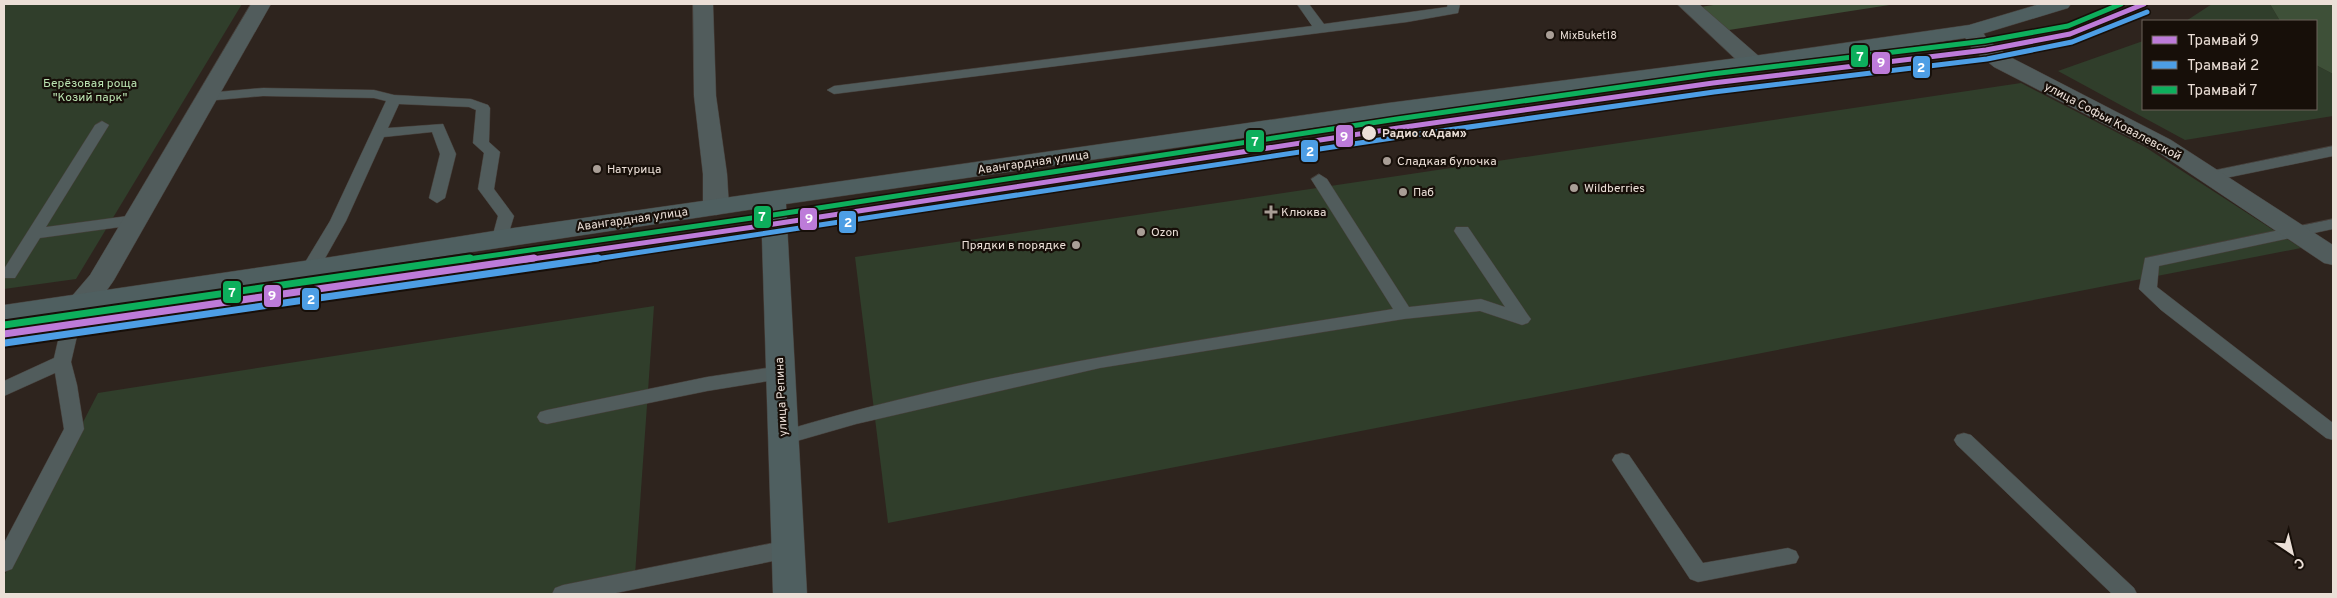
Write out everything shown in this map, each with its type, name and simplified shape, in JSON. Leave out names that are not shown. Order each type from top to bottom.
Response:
[{"type":"street","points":[[80,303],[100,280],[261,4]]},
{"type":"street","points":[[703,4],[705,96],[715,174],[716,207]]},
{"type":"street","points":[[1687,4],[1752,62]]},
{"type":"street","name":"Авангардная улица","points":[[4,314],[310,269],[500,238],[1388,110],[1972,31],[2061,4]]},
{"type":"street","name":"улица Софьи Ковалевской","points":[[1972,31],[1980,44],[2002,62],[2163,145],[2333,257]]},
{"type":"street","name":"улица Репина","points":[[773,199],[790,594]]},
{"type":"lane","points":[[1303,4],[1320,29]]},
{"type":"lane","points":[[834,90],[1320,29],[1453,10],[1454,4]]},
{"type":"lane","points":[[206,97],[263,92],[374,94],[394,99],[471,102],[483,108],[481,143],[492,152],[486,189],[506,216],[500,238]]},
{"type":"lane","points":[[310,269],[338,221],[394,99]]},
{"type":"lane","points":[[8,274],[102,125]]},
{"type":"lane","points":[[380,133],[438,128],[448,154],[437,198]]},
{"type":"lane","points":[[2210,176],[2333,151]]},
{"type":"lane","points":[[1319,179],[1404,314]]},
{"type":"lane","points":[[33,234],[135,220]]},
{"type":"lane","points":[[2333,224],[2151,262],[2148,289],[2167,306],[2333,432]]},
{"type":"lane","points":[[783,438],[856,417],[1100,362],[1404,314],[1481,305],[1522,319],[1462,231]]},
{"type":"lane","points":[[4,563],[74,429],[68,385],[62,362],[72,319],[80,303]]},
{"type":"lane","points":[[4,389],[62,362]]},
{"type":"lane","points":[[547,417],[707,384],[780,373]]},
{"type":"lane","points":[[1964,440],[2126,594]]},
{"type":"lane","points":[[1622,460],[1698,574],[1788,557]]},
{"type":"lane","points":[[563,594],[788,549]]},
{"type":"green space","name":"Берёзовая роща \"Козий парк\"","points":[[4,4],[242,4],[76,279],[4,289]]},
{"type":"green space","points":[[1720,4],[1896,4],[1729,30],[1700,7]]},
{"type":"green space","points":[[2212,4],[2270,4],[2279,20],[2188,20]]},
{"type":"green space","points":[[2270,4],[2333,4],[2333,74],[2317,66],[2317,20],[2279,20]]},
{"type":"green space","points":[[2142,41],[2142,110],[2317,110],[2317,66],[2333,74],[2333,116],[2185,140],[2058,71]]},
{"type":"green space","points":[[2021,83],[2145,147],[2301,248],[888,523],[855,257]]},
{"type":"green space","points":[[654,306],[634,589],[604,594],[4,594],[4,576],[98,393]]},
{"type":"tram line","name":"7","points":[[4,325],[773,215],[1397,119],[1712,74],[1985,41],[2068,26],[2121,4]]},
{"type":"tram line","name":"9","points":[[4,334],[774,224],[1398,128],[1713,83],[1986,50],[2070,34],[2144,4]]},
{"type":"tram line","name":"2","points":[[5,343],[775,233],[1399,137],[1714,92],[1987,59],[2072,42],[2147,12]]},
{"type":"place","name":"MixBuket18","points":[[1550,35]]},
{"type":"place","name":"Радио «Адам»","points":[[1369,133]]},
{"type":"place","name":"Сладкая булочка","points":[[1387,161]]},
{"type":"place","name":"Натурица","points":[[597,169]]},
{"type":"place","name":"Wildberries","points":[[1574,188]]},
{"type":"place","name":"Паб","points":[[1403,192]]},
{"type":"place","name":"Клюква","points":[[1271,212]]},
{"type":"place","name":"Ozon","points":[[1141,232]]},
{"type":"place","name":"Прядки в порядке","points":[[1076,245]]}]
